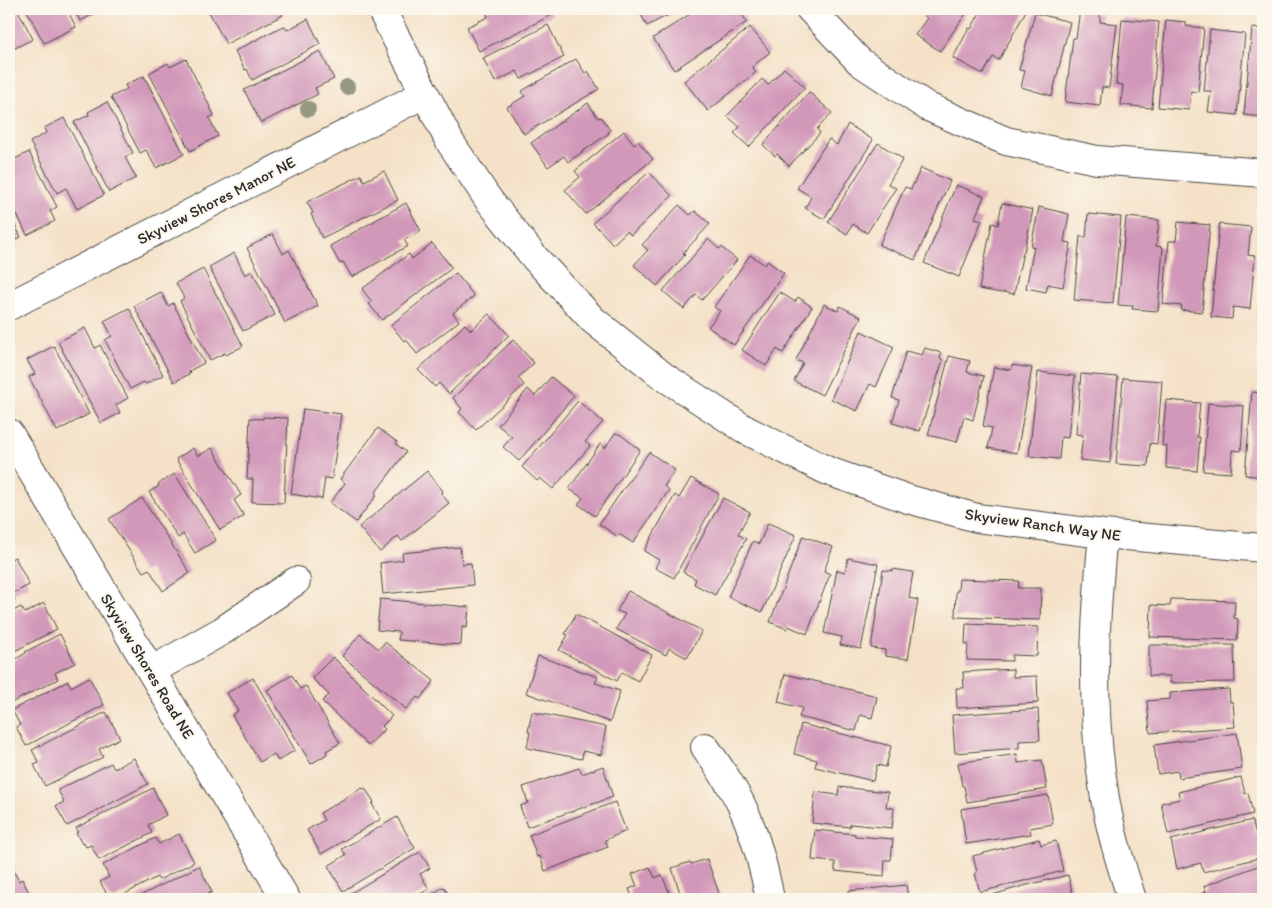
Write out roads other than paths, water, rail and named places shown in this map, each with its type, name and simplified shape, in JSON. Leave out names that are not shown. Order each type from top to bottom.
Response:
[{"type":"street","name":"Skyview Ranch Way NE","points":[[381,9],[450,142],[488,199],[535,258],[593,320],[663,376],[746,430],[828,471],[908,499],[977,518],[1103,534],[1263,548]]},
{"type":"street","points":[[810,9],[860,62],[928,107],[1006,141],[1097,160],[1263,173]]},
{"type":"street","name":"Skyview Shores Manor NE","points":[[9,306],[424,94]]},
{"type":"street","name":"Skyview Shores Road NE","points":[[9,434],[152,671],[286,899]]},
{"type":"street","points":[[1103,534],[1094,656],[1096,724],[1103,786],[1119,858],[1132,899]]},
{"type":"street","points":[[152,671],[222,632],[296,581]]},
{"type":"street","points":[[705,747],[728,780],[748,820],[766,879],[770,899]]}]
